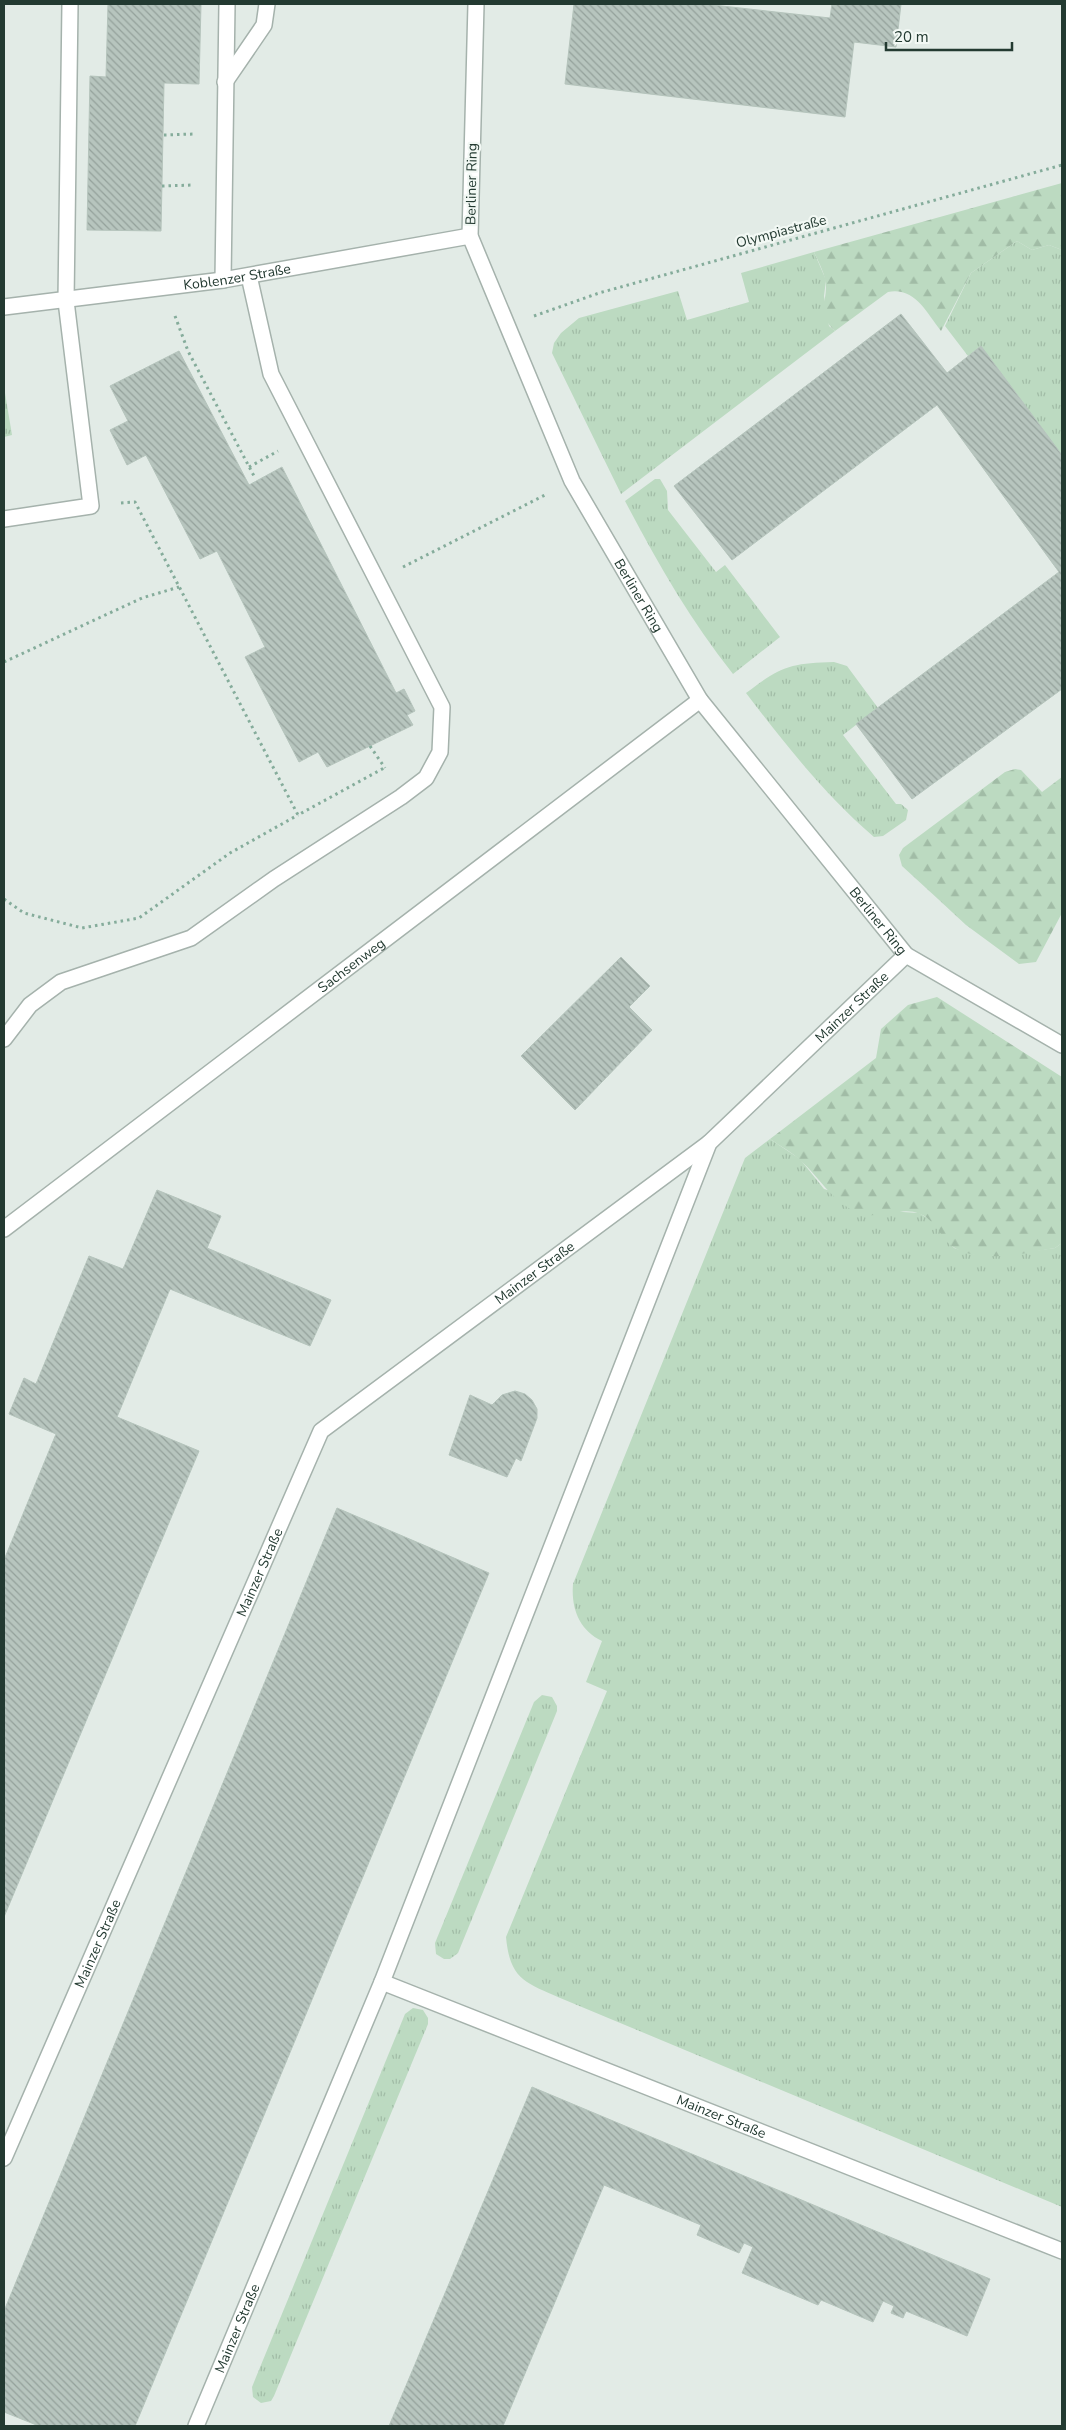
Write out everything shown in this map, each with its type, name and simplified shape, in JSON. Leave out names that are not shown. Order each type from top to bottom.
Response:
[{"type":"lane","points":[[4,519],[91,506],[66,301],[70,4]]},
{"type":"lane","points":[[223,280],[227,4]]},
{"type":"lane","points":[[225,82],[264,25],[267,4]]},
{"type":"lane","name":"Berliner Ring","points":[[476,4],[470,236],[572,481],[700,700],[906,955],[1062,1045]]},
{"type":"lane","name":"Koblenzer Straße","points":[[4,307],[66,301],[223,280],[470,236]]},
{"type":"lane","points":[[4,1038],[30,1005],[61,982],[191,938],[274,879],[401,797],[426,778],[440,752],[442,707],[270,374],[248,276]]},
{"type":"lane","name":"Sachsenweg","points":[[4,1229],[700,700]]},
{"type":"lane","name":"Mainzer Straße","points":[[4,2158],[321,1431],[710,1143],[906,955]]},
{"type":"lane","name":"Mainzer Straße","points":[[196,2426],[382,1982],[710,1143]]},
{"type":"lane","name":"Mainzer Straße","points":[[382,1982],[1062,2250]]},
{"type":"path","name":"Olympiastraße","points":[[507,325],[600,293],[1062,165]]},
{"type":"path","points":[[164,288],[188,351],[254,476]]},
{"type":"path","points":[[376,581],[572,481]]},
{"type":"path","points":[[91,506],[136,502],[298,816]]},
{"type":"path","points":[[4,662],[142,598],[179,587]]},
{"type":"path","points":[[4,899],[24,913],[82,928],[139,918],[230,853],[384,768]]},
{"type":"green space","points":[[1062,183],[1062,250],[1049,245],[1032,250],[1017,241],[971,273],[941,331],[919,302],[906,293],[897,291],[888,292],[835,331],[825,318],[825,279],[814,252]]},
{"type":"green space","points":[[1017,241],[1032,250],[1049,245],[1062,250],[1062,455],[981,346],[968,356],[945,326],[971,273]]},
{"type":"green space","points":[[814,252],[826,280],[824,296],[829,326],[835,331],[621,494],[552,353],[554,343],[561,333],[579,318],[678,291],[687,320],[749,302],[741,273]]},
{"type":"green space","points":[[4,387],[12,435],[4,437]]},
{"type":"green space","points":[[655,479],[660,479],[667,491],[668,510],[716,572],[725,565],[780,637],[733,674],[702,633],[675,590],[625,501]]},
{"type":"green space","points":[[834,662],[847,666],[878,708],[843,735],[896,804],[901,804],[908,810],[906,820],[883,836],[874,837],[839,804],[791,750],[746,693],[768,677],[786,668],[796,665]]},
{"type":"green space","points":[[1015,769],[1021,770],[1042,792],[1062,777],[1062,913],[1036,962],[1019,964],[966,925],[902,866],[899,855],[903,848],[1005,772]]},
{"type":"green space","points":[[937,997],[1062,1077],[1062,1243],[1055,1248],[1004,1256],[966,1253],[950,1244],[926,1217],[920,1214],[904,1211],[864,1215],[856,1212],[833,1195],[790,1152],[770,1139],[876,1058],[881,1029],[908,1005]]},
{"type":"green space","points":[[770,1139],[800,1159],[824,1189],[903,1212],[919,1213],[932,1221],[954,1248],[972,1254],[998,1256],[1055,1248],[1062,1243],[1062,2207],[541,1989],[523,1979],[512,1963],[508,1952],[506,1937],[607,1691],[586,1682],[602,1641],[587,1631],[578,1617],[573,1601],[573,1584],[745,1158]]},
{"type":"green space","points":[[542,1695],[552,1697],[557,1706],[557,1711],[458,1953],[450,1959],[444,1959],[436,1954],[435,1943],[534,1702]]},
{"type":"green space","points":[[413,2008],[423,2010],[428,2018],[428,2024],[274,2396],[271,2401],[261,2403],[253,2397],[252,2387],[405,2014]]},
{"type":"building","points":[[108,4],[201,4],[199,84],[164,83],[161,231],[87,230],[90,76],[106,77]]},
{"type":"building","points":[[574,4],[704,4],[830,18],[832,4],[901,4],[896,47],[854,42],[845,117],[565,84]]},
{"type":"building","points":[[901,314],[947,373],[981,346],[1062,455],[1062,689],[912,799],[856,724],[1059,572],[937,405],[732,560],[674,486]]},
{"type":"building","points":[[179,351],[249,485],[282,467],[396,693],[404,689],[415,711],[407,715],[413,725],[327,767],[318,752],[299,762],[245,657],[265,647],[217,551],[200,559],[146,455],[127,465],[110,430],[128,421],[110,386]]},
{"type":"building","points":[[621,957],[650,986],[629,1007],[652,1030],[575,1110],[521,1056]]},
{"type":"building","points":[[157,1190],[221,1216],[207,1248],[331,1300],[310,1346],[170,1289],[117,1417],[199,1451],[4,1917],[4,1560],[56,1434],[9,1414],[24,1378],[36,1384],[89,1256],[123,1269]]},
{"type":"building","points":[[515,1391],[525,1394],[532,1400],[537,1409],[537,1418],[521,1461],[516,1458],[507,1477],[449,1455],[470,1395],[492,1405],[502,1395]]},
{"type":"building","points":[[337,1508],[489,1573],[135,2426],[39,2426],[4,2412],[4,2311]]},
{"type":"building","points":[[532,2087],[990,2279],[967,2336],[906,2311],[903,2318],[891,2313],[894,2306],[883,2301],[873,2322],[821,2300],[818,2305],[742,2273],[753,2247],[744,2243],[739,2253],[697,2235],[701,2225],[604,2185],[503,2426],[389,2426]]}]
